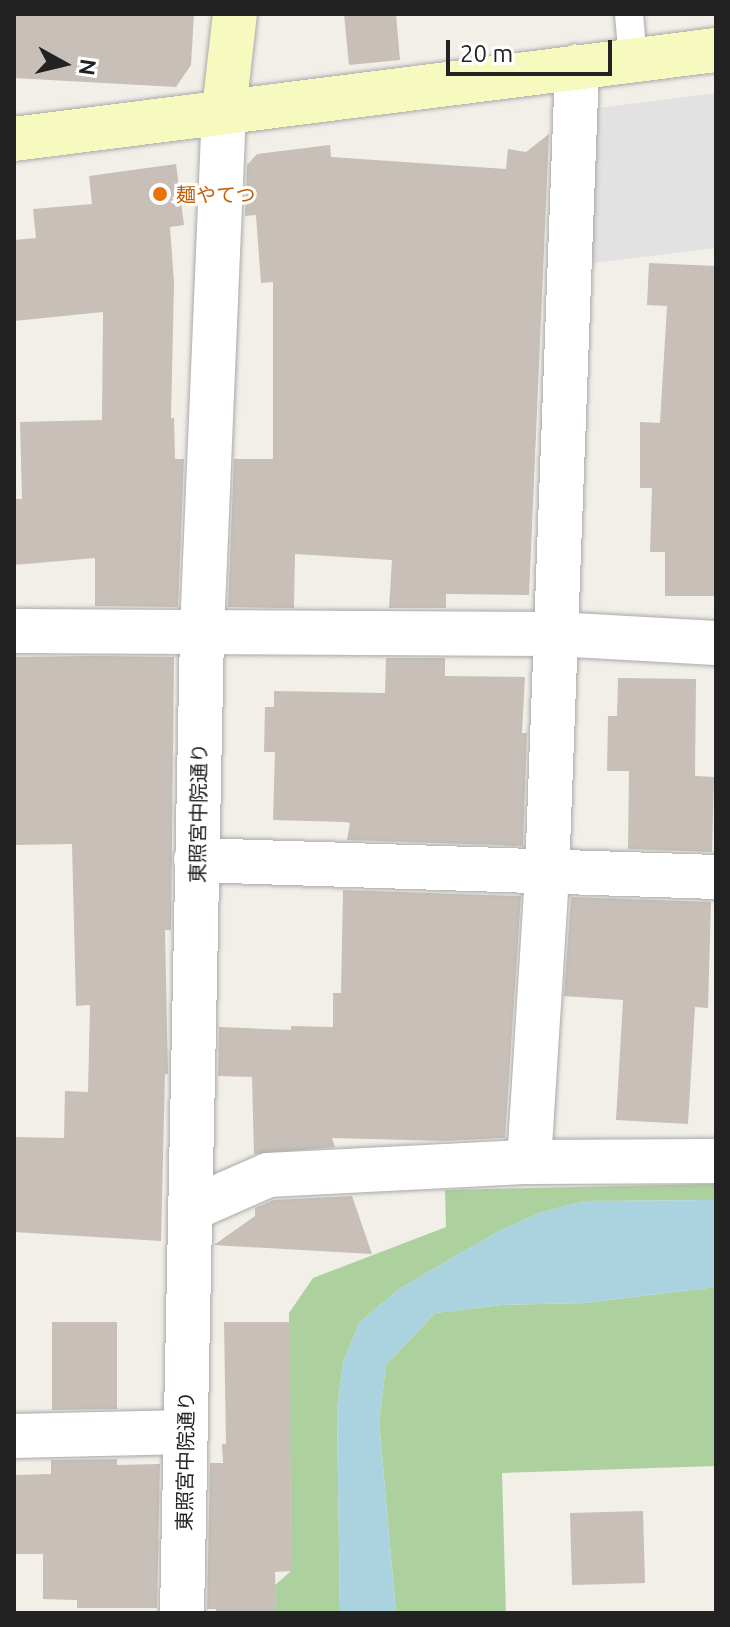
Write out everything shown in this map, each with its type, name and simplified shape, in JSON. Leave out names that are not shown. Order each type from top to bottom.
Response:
[{"type":"street","name":"東照宮中院通り","points":[[182,1613],[202,631],[224,110],[235,14]]},
{"type":"street","points":[[14,139],[716,50]]},
{"type":"street","points":[[529,1162],[547,874],[577,67]]},
{"type":"street","points":[[14,631],[555,634],[716,643]]},
{"type":"street","points":[[196,860],[547,874],[716,877]]},
{"type":"street","points":[[191,1209],[268,1175],[529,1162],[716,1161]]},
{"type":"street","points":[[14,1436],[186,1432]]},
{"type":"lane","points":[[629,14],[633,60]]},
{"type":"green space","points":[[716,1184],[716,1200],[585,1201],[542,1212],[499,1231],[399,1289],[360,1322],[343,1362],[337,1411],[340,1613],[276,1613],[275,1585],[291,1571],[289,1313],[313,1278],[446,1227],[445,1190]]},
{"type":"green space","points":[[716,1287],[716,1466],[502,1473],[506,1613],[396,1613],[379,1421],[386,1365],[435,1313],[502,1305],[585,1303]]},
{"type":"shaded area","points":[[716,93],[716,248],[585,264],[591,109]]},
{"type":"water","points":[[716,1200],[716,1287],[585,1303],[502,1305],[435,1313],[386,1365],[379,1421],[396,1613],[340,1613],[337,1411],[343,1362],[360,1322],[399,1289],[499,1231],[542,1212],[585,1201]]},
{"type":"building","points":[[14,14],[194,14],[191,65],[176,87],[14,78]]},
{"type":"building","points":[[344,14],[396,14],[400,60],[349,65]]},
{"type":"building","points":[[549,134],[529,595],[446,594],[446,608],[389,608],[392,560],[295,554],[294,608],[228,607],[234,459],[273,459],[273,282],[261,283],[256,215],[245,216],[247,165],[257,154],[330,145],[331,157],[506,169],[508,149],[526,152]]},
{"type":"building","points":[[176,164],[184,225],[170,227],[174,283],[171,418],[174,418],[175,459],[184,459],[178,607],[95,606],[95,558],[14,565],[14,499],[22,499],[20,422],[102,420],[103,312],[14,321],[14,240],[36,238],[33,209],[92,204],[89,176]]},
{"type":"building","points":[[649,263],[716,266],[716,596],[665,596],[665,552],[650,552],[652,488],[640,488],[640,422],[660,423],[667,306],[647,305]]},
{"type":"building","points":[[14,657],[174,657],[171,930],[165,930],[168,1074],[165,1074],[161,1241],[14,1232],[14,1137],[64,1138],[65,1091],[88,1092],[90,1005],[76,1006],[72,844],[14,845]]},
{"type":"building","points":[[386,658],[445,658],[445,676],[525,677],[522,733],[527,733],[523,846],[347,840],[350,823],[273,820],[275,752],[264,752],[265,707],[274,707],[274,691],[385,693]]},
{"type":"building","points":[[618,678],[696,679],[695,776],[714,777],[712,852],[628,849],[629,771],[607,771],[608,716],[617,716]]},
{"type":"building","points":[[343,890],[521,896],[505,1138],[444,1141],[332,1138],[335,1147],[254,1154],[252,1077],[218,1076],[219,1027],[291,1030],[291,1026],[333,1027],[333,993],[341,993]]},
{"type":"building","points":[[571,897],[711,902],[708,1008],[695,1007],[688,1124],[616,1120],[623,1000],[564,996]]},
{"type":"building","points":[[352,1196],[372,1254],[214,1245],[255,1216],[255,1208],[274,1200]]},
{"type":"building","points":[[52,1322],[117,1322],[117,1409],[52,1410]]},
{"type":"building","points":[[224,1322],[290,1322],[291,1571],[275,1572],[276,1613],[216,1613],[216,1609],[207,1609],[210,1463],[223,1463],[222,1444],[226,1444]]},
{"type":"building","points":[[117,1459],[117,1465],[160,1464],[157,1608],[77,1608],[77,1600],[43,1599],[43,1554],[14,1554],[14,1475],[51,1474],[51,1460]]},
{"type":"building","points":[[643,1511],[645,1583],[572,1585],[570,1513]]},
{"type":"place","name":"麺やてつ","points":[[160,194]]}]
